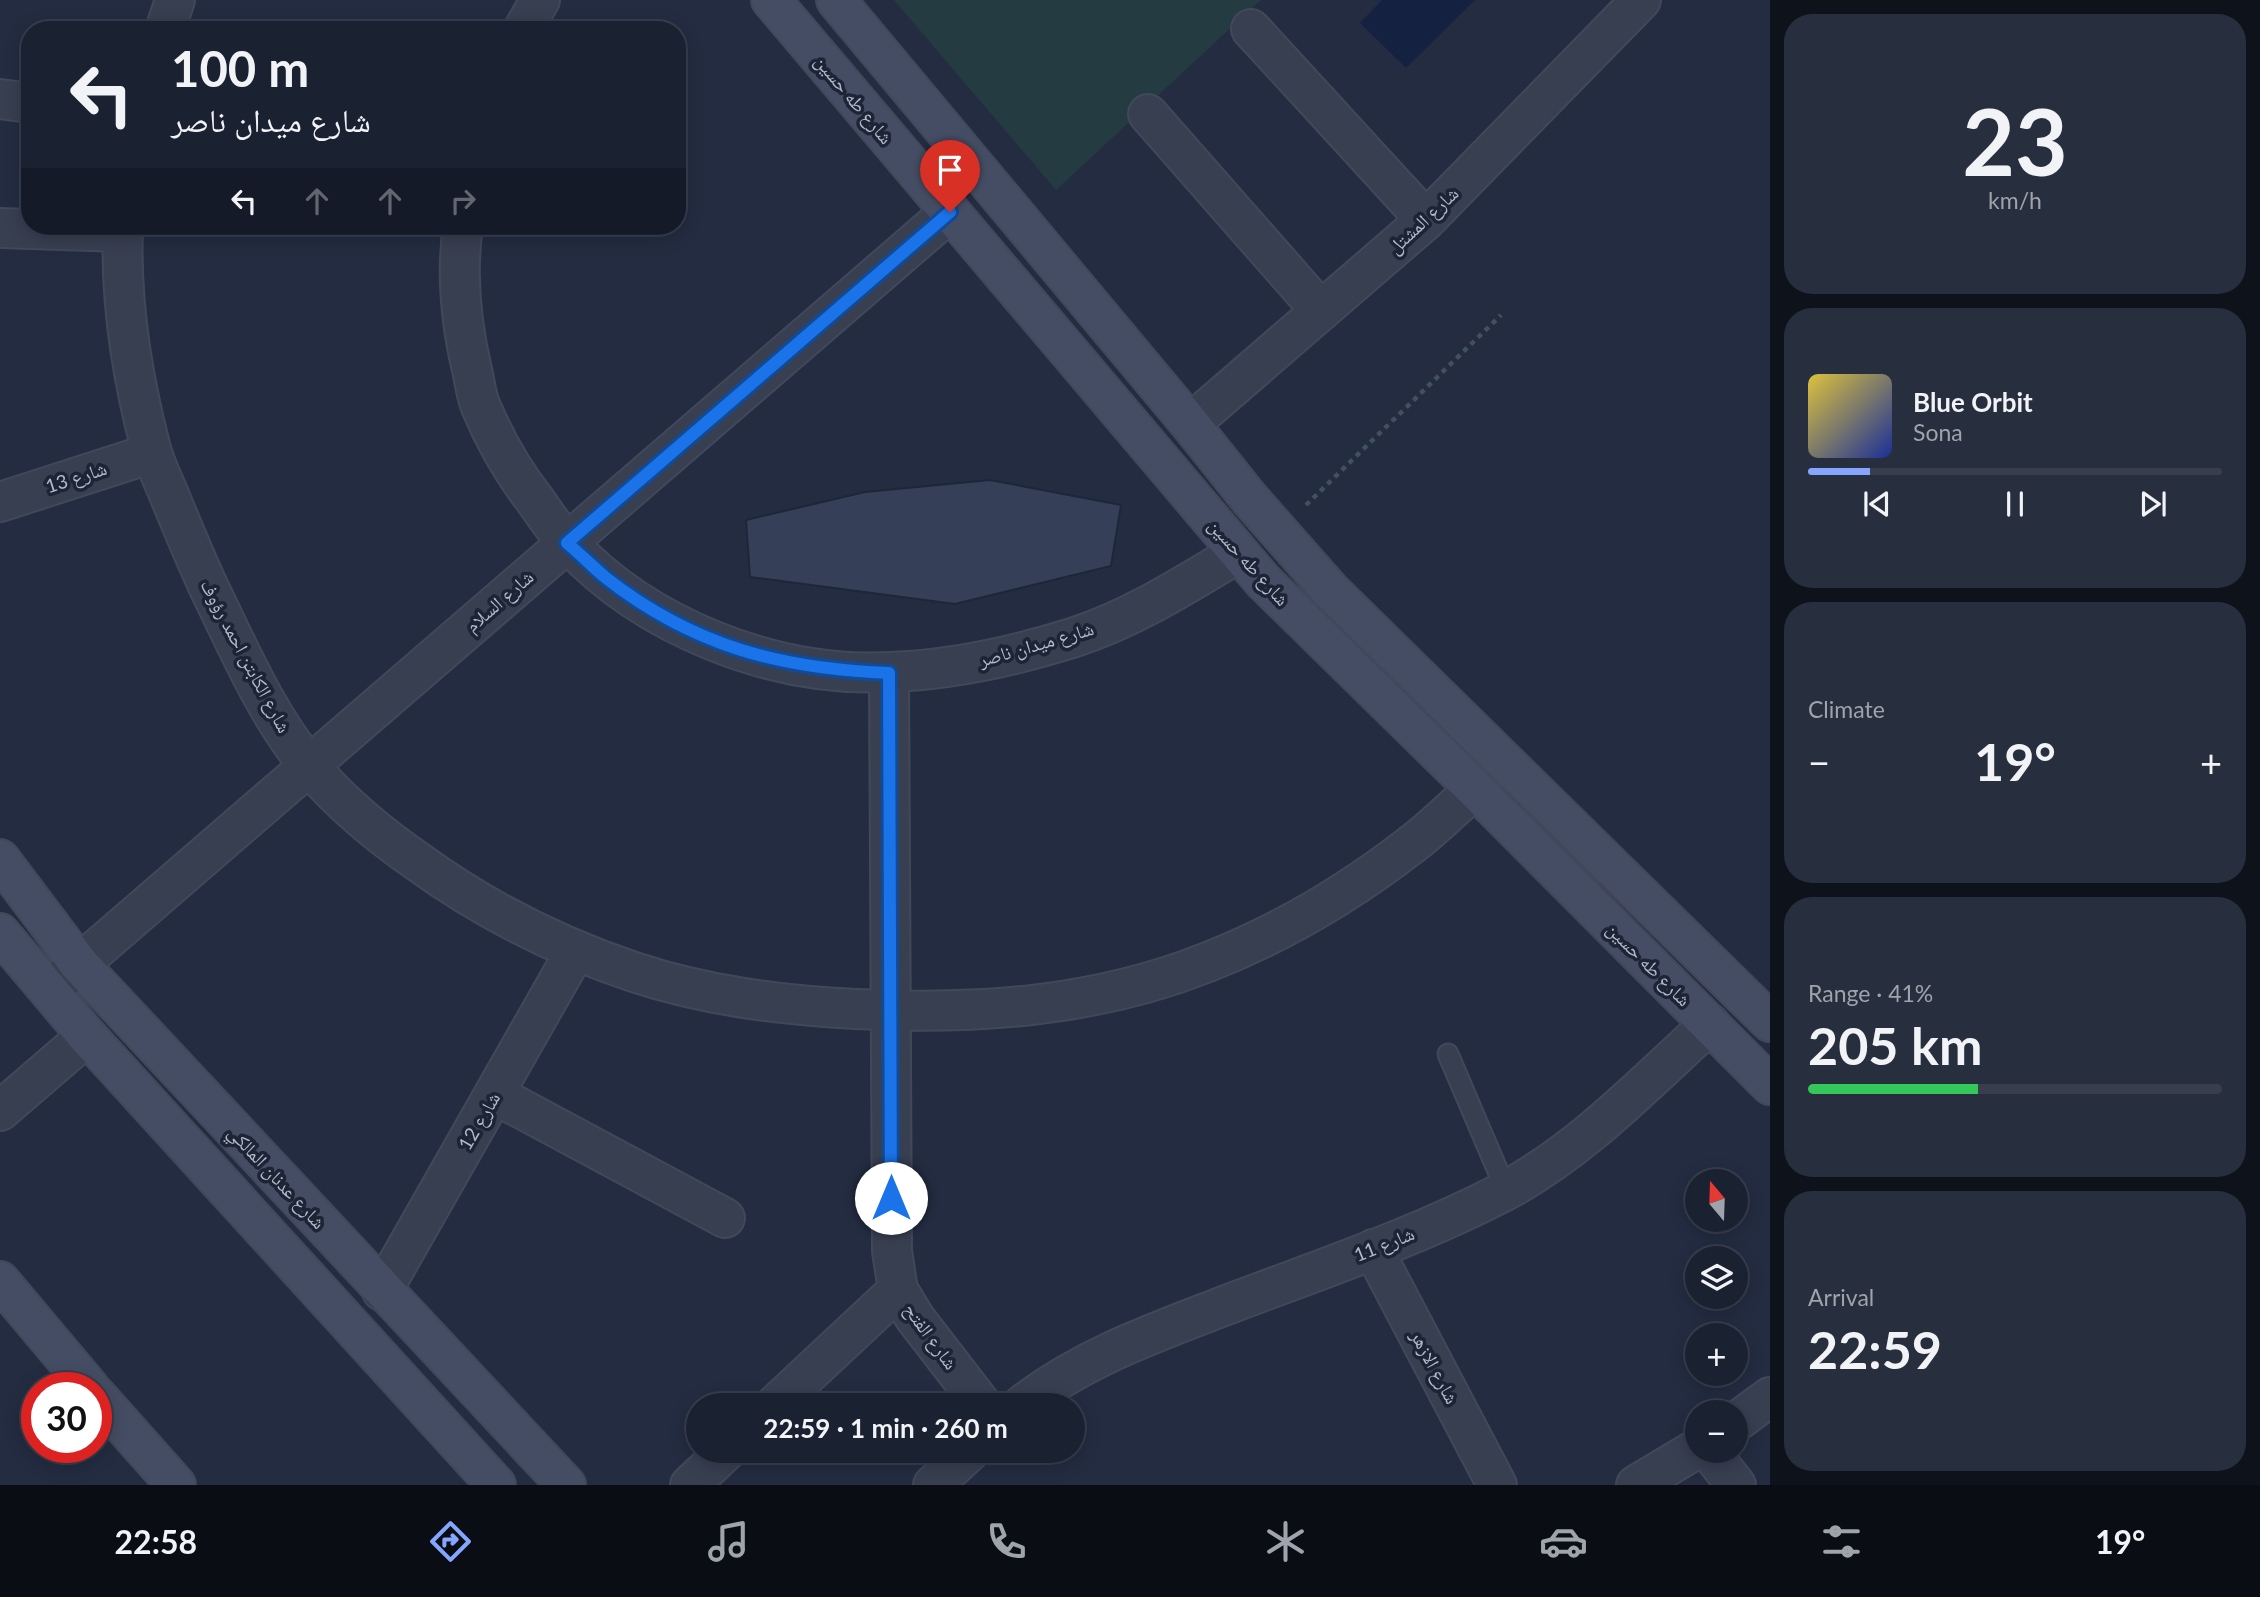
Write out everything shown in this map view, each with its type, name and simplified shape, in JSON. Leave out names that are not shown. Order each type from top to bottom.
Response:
[{"type":"main road","name":"شارع طه حسين","points":[[771,0],[1237,553],[1770,1086]]},
{"type":"main road","points":[[836,0],[1330,590],[1770,1022]]},
{"type":"main road","points":[[1154,452],[1189,424]]},
{"type":"main road","name":"شارع عدنان المالكي","points":[[0,859],[79,964],[566,1485]]},
{"type":"main road","points":[[0,935],[87,1036],[495,1485]]},
{"type":"main road","points":[[0,1281],[77,1372]]},
{"type":"main road","points":[[112,1413],[176,1485]]},
{"type":"street","points":[[168,21],[175,0]]},
{"type":"street","points":[[528,21],[540,0]]},
{"type":"street","name":"شارع المشتل","points":[[1189,424],[1426,220],[1641,0]]},
{"type":"street","points":[[1251,29],[1426,220]]},
{"type":"street","points":[[0,99],[21,102]]},
{"type":"street","points":[[1148,114],[1321,311]]},
{"type":"street","name":"شارع السلام","points":[[49,990],[950,212]]},
{"type":"street","points":[[0,228],[21,228]]},
{"type":"street","name":"شارع الكابتن احمد رؤوف","points":[[123,235],[128,342],[152,453],[196,560],[274,715],[309,766],[351,810],[457,890],[576,950],[636,972],[698,989],[761,1001],[891,1011],[969,1012],[1050,1004],[1129,988],[1206,963],[1280,930],[1350,890],[1415,842],[1475,789]]},
{"type":"street","name":"شارع ميدان ناصر","points":[[461,235],[459,248],[462,327],[480,404],[514,473],[567,543],[605,578],[694,633],[742,652],[793,664],[845,671],[889,673],[988,661],[1076,636],[1160,600],[1237,553]]},
{"type":"street","name":"شارع 13","points":[[0,502],[152,453]]},
{"type":"street","name":"شارع الفتح","points":[[889,673],[892,1251],[898,1290],[915,1318],[973,1393]]},
{"type":"street","name":"شارع 12","points":[[382,1291],[576,950]]},
{"type":"street","name":"شارع 11","points":[[1040,1393],[1072,1372],[1147,1335],[1373,1249],[1506,1190],[1570,1149],[1710,1024]]},
{"type":"street","points":[[0,1111],[87,1036]]},
{"type":"street","points":[[495,1094],[725,1218]]},
{"type":"street","name":"شارع الازهر","points":[[1373,1249],[1497,1485]]},
{"type":"street","points":[[788,1393],[898,1290]]},
{"type":"street","points":[[1748,1413],[1770,1397]]},
{"type":"street","points":[[1636,1485],[1685,1456]]},
{"type":"street","points":[[690,1485],[713,1463]]},
{"type":"street","points":[[933,1485],[957,1463]]},
{"type":"street","points":[[1719,1463],[1736,1485]]},
{"type":"lane","points":[[1448,1054],[1506,1190]]},
{"type":"path","points":[[1278,531],[1501,315]]},
{"type":"shaded area","points":[[894,0],[1261,0],[1056,190]]},
{"type":"water","points":[[1382,0],[1475,0],[1406,68],[1360,23]]},
{"type":"building","points":[[990,480],[1121,505],[1111,566],[955,604],[750,577],[746,520],[865,492]]},
{"type":"route","points":[[891,1198],[889,673],[845,671],[793,664],[742,652],[694,633],[648,608],[605,578],[567,543],[950,212]]}]
